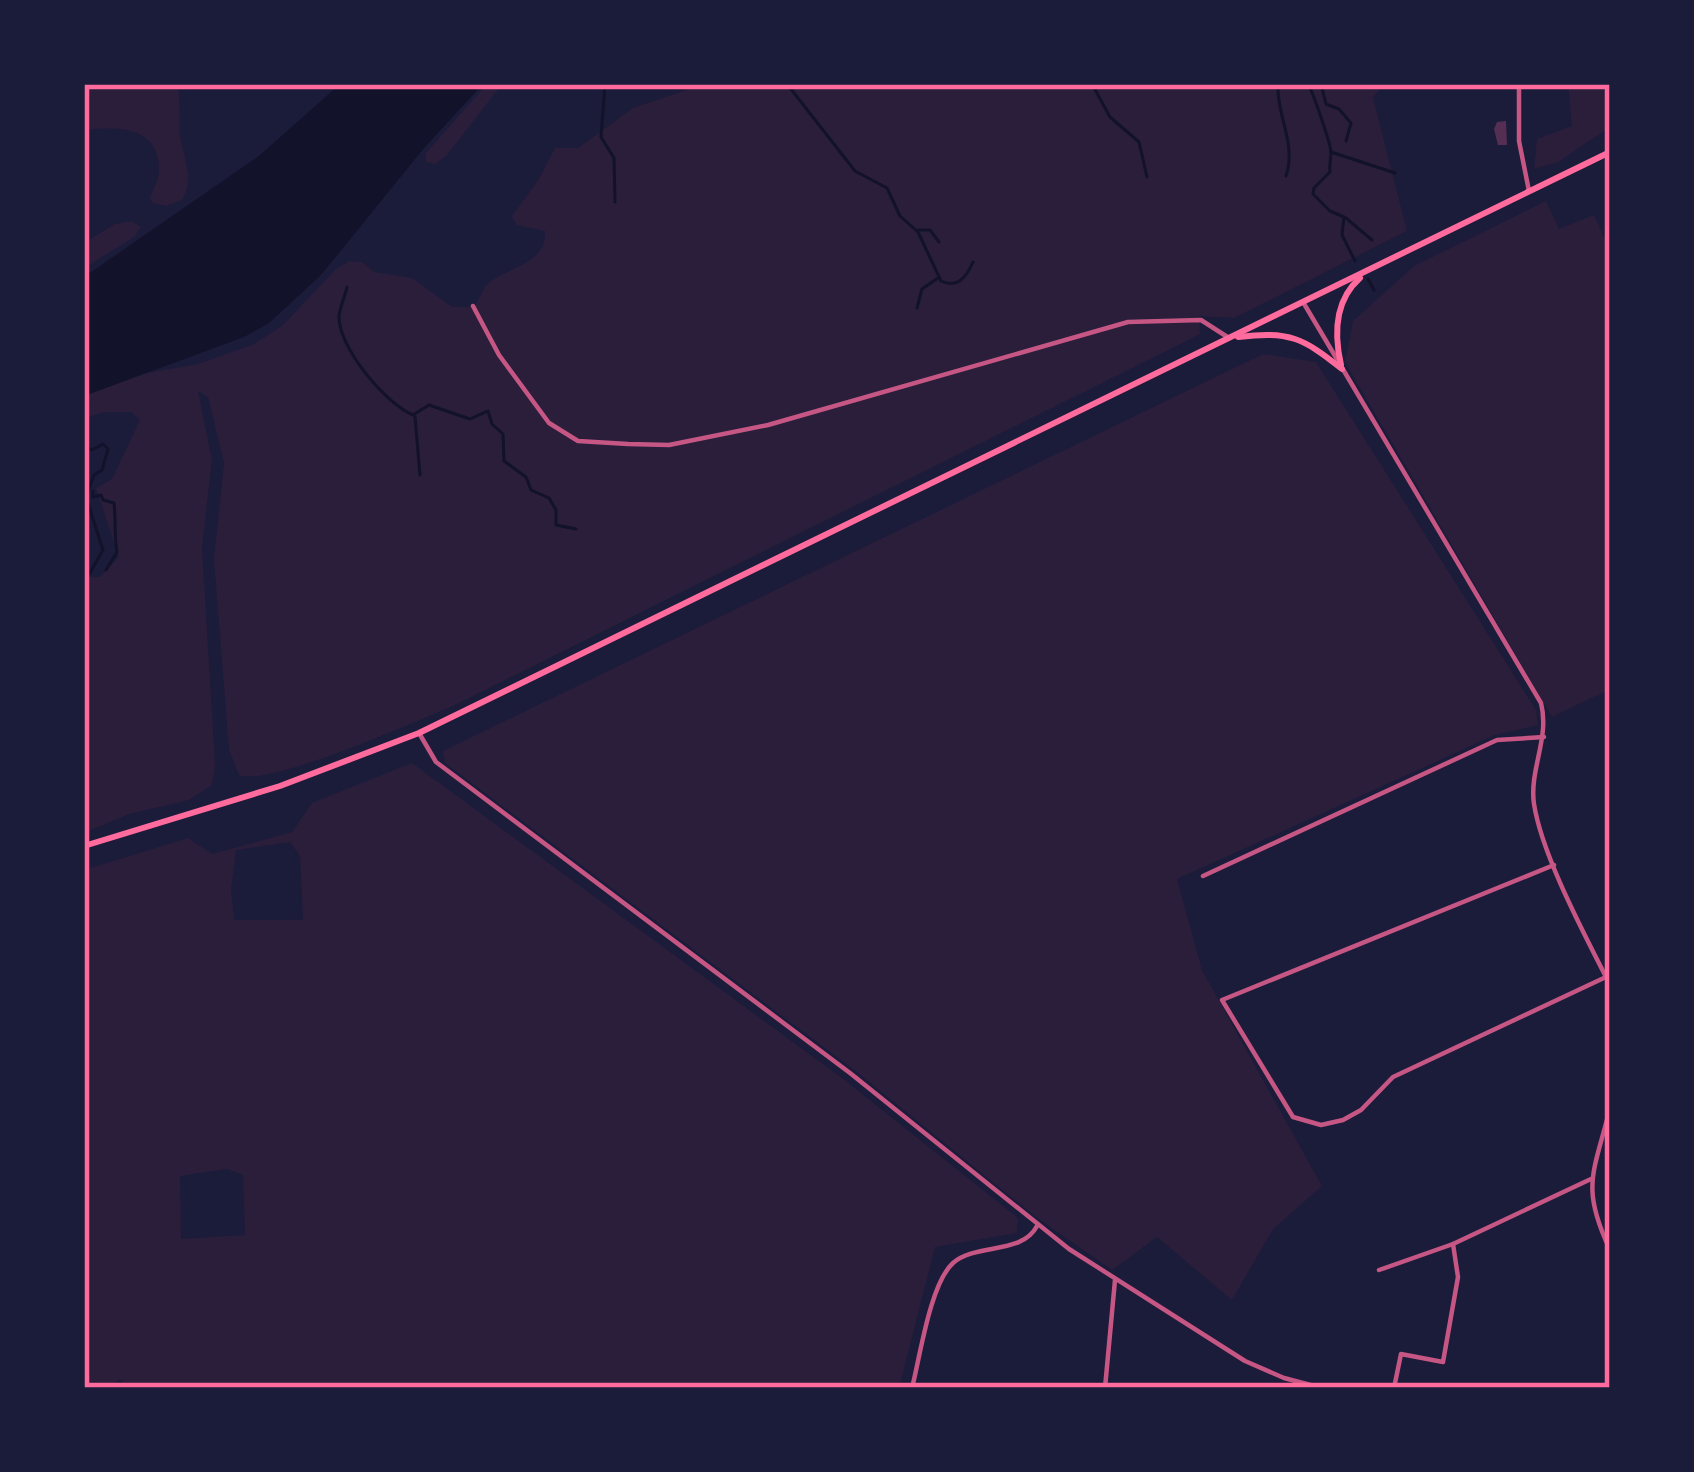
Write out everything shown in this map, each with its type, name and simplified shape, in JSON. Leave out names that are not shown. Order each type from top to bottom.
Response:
[{"type":"main road","points":[[84,847],[329,770],[419,733],[1610,152]]},
{"type":"main road","points":[[1342,368],[1337,348],[1339,314],[1352,284],[1370,269]]},
{"type":"main road","points":[[1228,338],[1296,337],[1342,368]]},
{"type":"street","points":[[1519,84],[1522,160],[1529,191]]},
{"type":"street","points":[[1303,302],[1536,692],[1544,737],[1533,797],[1554,865],[1610,985]]},
{"type":"street","points":[[472,306],[499,356],[549,422],[578,441],[628,444],[669,445],[768,425],[1128,322],[1201,320],[1228,338]]},
{"type":"street","points":[[419,733],[436,762],[466,786],[850,1073],[1036,1226],[1222,1348],[1284,1378],[1322,1388]]},
{"type":"street","points":[[1203,877],[1497,740],[1544,737]]},
{"type":"street","points":[[1554,865],[1222,1000],[1293,1117],[1321,1125],[1361,1110],[1393,1077],[1606,977]]},
{"type":"street","points":[[1610,1108],[1591,1179],[1592,1208],[1610,1250]]},
{"type":"street","points":[[1379,1270],[1453,1244],[1591,1179]]},
{"type":"street","points":[[912,1388],[946,1272],[969,1254],[1026,1239],[1036,1226]]},
{"type":"street","points":[[1394,1388],[1401,1354],[1443,1362],[1458,1277],[1453,1244]]},
{"type":"street","points":[[1105,1388],[1115,1280]]},
{"type":"street","points":[[1282,1388],[1284,1378]]},
{"type":"shaded area","points":[[84,84],[177,84],[188,175],[182,200],[166,206],[153,203],[157,155],[143,136],[121,129],[84,130]]},
{"type":"shaded area","points":[[340,84],[483,84],[321,275],[269,323],[244,337],[84,396],[84,277],[259,156]]},
{"type":"shaded area","points":[[487,84],[502,84],[447,155],[435,164],[426,162],[426,153]]},
{"type":"shaded area","points":[[705,84],[1383,84],[1373,98],[1407,231],[1234,318],[1199,316],[1200,334],[453,706],[344,751],[256,776],[239,775],[229,750],[214,559],[224,463],[208,397],[198,391],[212,460],[202,548],[215,764],[212,785],[189,800],[129,814],[84,833],[84,570],[90,577],[100,577],[119,557],[96,488],[112,479],[140,420],[131,412],[84,418],[84,396],[142,374],[198,364],[254,344],[282,326],[349,261],[362,262],[374,272],[412,278],[452,307],[474,307],[490,282],[540,250],[545,231],[516,225],[512,216],[555,148],[578,148],[633,108]]},
{"type":"shaded area","points":[[1568,84],[1610,84],[1610,127],[1558,162],[1534,169],[1537,139],[1572,126]]},
{"type":"shaded area","points":[[1546,201],[1559,229],[1594,215],[1610,250],[1610,689],[1552,717],[1345,362],[1353,321],[1414,266]]},
{"type":"shaded area","points":[[131,221],[141,227],[134,237],[84,268],[84,243],[115,224]]},
{"type":"shaded area","points":[[1263,354],[1316,362],[1536,710],[1538,725],[1495,735],[1177,879],[1202,970],[1322,1186],[1273,1229],[1232,1300],[1157,1237],[1112,1270],[1036,1217],[857,1072],[445,763],[443,751]]},
{"type":"shaded area","points":[[412,763],[842,1078],[1018,1218],[1017,1233],[935,1247],[899,1388],[125,1388],[120,1379],[109,1388],[84,1388],[84,870],[188,838],[212,854],[292,832],[312,803]],"holes":[[[290,842],[300,856],[303,920],[234,920],[231,890],[236,850]],[[227,1169],[243,1175],[245,1235],[181,1239],[180,1176]]]},
{"type":"building","points":[[1506,121],[1507,145],[1498,145],[1494,129],[1497,122]]},
{"type":"waterway","points":[[605,84],[601,137],[614,158],[615,202]]},
{"type":"waterway","points":[[787,84],[855,171],[887,188],[900,216],[918,232],[941,281],[957,282],[973,262]]},
{"type":"waterway","points":[[1092,84],[1110,117],[1139,142],[1147,177]]},
{"type":"waterway","points":[[1278,84],[1289,152],[1286,176]]},
{"type":"waterway","points":[[1308,84],[1331,152],[1330,172],[1313,194],[1344,217],[1342,235],[1355,261]]},
{"type":"waterway","points":[[1310,87],[1331,84]]},
{"type":"waterway","points":[[1357,84],[1385,84]]},
{"type":"waterway","points":[[1322,88],[1326,104],[1339,109],[1351,123],[1346,141]]},
{"type":"waterway","points":[[1331,152],[1395,173]]},
{"type":"waterway","points":[[1346,218],[1372,240]]},
{"type":"waterway","points":[[918,230],[930,230],[939,242]]},
{"type":"waterway","points":[[917,308],[922,289],[938,278]]},
{"type":"waterway","points":[[1368,279],[1374,290]]},
{"type":"waterway","points":[[347,287],[341,329],[377,387],[413,415],[429,405],[470,419],[488,411],[492,424],[503,434],[504,461],[526,477],[531,490],[549,498],[556,510],[556,525],[576,529]]},
{"type":"waterway","points":[[415,417],[420,475]]},
{"type":"waterway","points":[[84,446],[92,450],[103,444],[108,449],[86,497],[103,550],[90,573]]},
{"type":"waterway","points":[[93,491],[93,497],[101,495],[114,503],[117,552],[106,570]]}]
